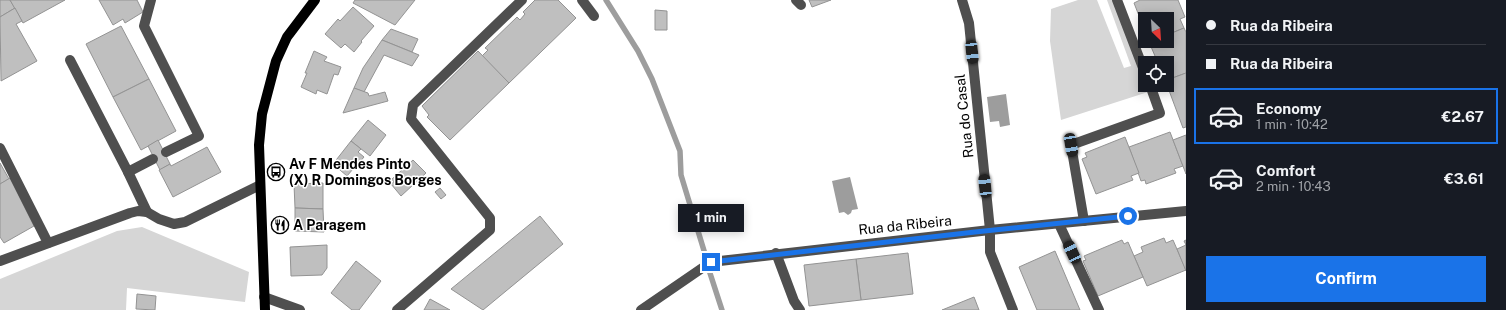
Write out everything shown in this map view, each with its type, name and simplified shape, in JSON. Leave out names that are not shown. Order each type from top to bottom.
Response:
[{"type":"main road","points":[[265,310],[260,185],[260,137],[264,107],[274,68],[287,37],[315,0]]},
{"type":"street","points":[[152,0],[144,26],[199,136],[166,152]]},
{"type":"street","points":[[397,310],[490,230],[490,218],[411,120],[413,105],[522,0]]},
{"type":"street","points":[[582,0],[594,16]]},
{"type":"street","name":"Rua do Casal","points":[[962,0],[968,23],[990,230],[990,252],[1013,310]]},
{"type":"street","points":[[1117,0],[1138,56]]},
{"type":"street","points":[[70,60],[147,212]]},
{"type":"street","points":[[1084,221],[1071,145],[1160,113],[1152,92]]},
{"type":"street","points":[[0,148],[48,243]]},
{"type":"street","points":[[128,172],[153,159]]},
{"type":"street","points":[[0,261],[138,211],[147,212],[159,220],[174,224],[185,222],[260,185]]},
{"type":"street","name":"Rua da Ribeira","points":[[641,310],[711,262],[776,253],[990,230],[1186,211]]},
{"type":"street","points":[[1059,224],[1099,310]]},
{"type":"street","points":[[776,253],[794,301],[800,310]]},
{"type":"street","points":[[264,297],[300,310]]},
{"type":"shaded area","points":[[1078,0],[1097,0],[1124,68],[1131,66],[1107,0],[1115,0],[1138,64],[1138,92],[1148,92],[1061,120],[1050,41],[1051,9]]},
{"type":"shaded area","points":[[1006,94],[1010,125],[1000,127],[999,121],[990,122],[987,97]]},
{"type":"shaded area","points":[[850,177],[858,209],[852,210],[848,215],[844,212],[839,213],[832,181]]},
{"type":"shaded area","points":[[142,227],[249,272],[245,302],[127,288],[126,310],[0,310],[0,279],[117,231]]},
{"type":"building","points":[[0,0],[10,0],[15,8],[0,17]]},
{"type":"building","points":[[10,0],[65,0],[23,23]]},
{"type":"building","points":[[99,0],[137,0],[143,12],[125,23],[123,19],[113,25]]},
{"type":"building","points":[[355,0],[415,0],[395,25],[353,3]]},
{"type":"building","points":[[535,0],[558,0],[576,18],[509,83],[482,56],[488,50],[485,48],[517,17],[520,20],[525,14],[523,12]]},
{"type":"building","points":[[809,0],[831,0],[812,7]]},
{"type":"building","points":[[1140,0],[1178,0],[1185,17],[1180,19],[1184,28],[1174,32],[1174,12],[1138,13],[1134,3]]},
{"type":"building","points":[[353,7],[374,26],[354,52],[345,44],[341,48],[325,34],[338,19],[340,21]]},
{"type":"building","points":[[15,8],[22,21],[16,24],[37,61],[1,81],[0,17]]},
{"type":"building","points":[[655,10],[667,11],[667,30],[655,30]]},
{"type":"building","points":[[121,26],[149,79],[113,97],[86,44]]},
{"type":"building","points":[[1184,28],[1186,32],[1186,73],[1174,77],[1174,56],[1155,56],[1152,48],[1174,48],[1174,32]]},
{"type":"building","points":[[391,29],[418,39],[412,52],[382,40]]},
{"type":"building","points":[[382,40],[419,55],[412,66],[384,55],[364,92],[354,88],[363,68]]},
{"type":"building","points":[[314,51],[327,57],[324,61],[341,67],[338,75],[334,74],[327,94],[317,90],[316,94],[301,87]]},
{"type":"building","points":[[478,51],[509,83],[450,140],[427,117],[429,115],[422,106]]},
{"type":"building","points":[[1186,73],[1186,127],[1183,128],[1170,92],[1174,92],[1174,77]]},
{"type":"building","points":[[149,79],[176,131],[141,150],[113,97]]},
{"type":"building","points":[[354,88],[368,93],[369,96],[385,92],[388,101],[343,113]]},
{"type":"building","points":[[368,120],[386,135],[370,156],[351,141]]},
{"type":"building","points":[[1170,132],[1183,166],[1174,169],[1176,173],[1146,184],[1145,180],[1141,181],[1129,147]]},
{"type":"building","points":[[1186,135],[1186,174],[1173,140]]},
{"type":"building","points":[[1125,137],[1139,173],[1131,176],[1133,180],[1096,194],[1082,159],[1087,157],[1085,153]]},
{"type":"building","points":[[158,140],[170,164],[160,170],[148,146]]},
{"type":"building","points":[[351,141],[361,149],[358,152],[364,157],[358,164],[352,159],[348,165],[353,169],[347,176],[333,164]]},
{"type":"building","points":[[207,147],[221,172],[173,197],[159,170],[170,164],[171,166]]},
{"type":"building","points":[[413,160],[426,173],[401,196],[391,184],[394,182],[392,179]]},
{"type":"building","points":[[0,163],[9,179],[0,184]]},
{"type":"building","points":[[10,178],[34,226],[4,243],[0,237],[0,184]]},
{"type":"building","points":[[323,183],[323,209],[295,208],[294,184]]},
{"type":"building","points":[[440,188],[446,195],[441,199],[435,192]]},
{"type":"building","points":[[295,208],[323,209],[324,232],[295,231]]},
{"type":"building","points":[[540,216],[563,244],[483,310],[451,289]]},
{"type":"building","points":[[1164,238],[1166,243],[1173,240],[1186,270],[1147,286],[1134,256],[1143,252],[1141,247]]},
{"type":"building","points":[[1122,240],[1124,244],[1128,242],[1143,277],[1098,296],[1083,261],[1086,260],[1084,256]]},
{"type":"building","points":[[327,245],[327,268],[322,275],[291,276],[290,247]]},
{"type":"building","points":[[1186,245],[1186,271],[1177,249]]},
{"type":"building","points":[[1055,251],[1080,310],[1037,310],[1019,267]]},
{"type":"building","points":[[908,253],[913,294],[861,300],[856,259]]},
{"type":"building","points":[[856,259],[861,300],[809,306],[804,265]]},
{"type":"building","points":[[356,261],[381,281],[359,310],[352,310],[331,293]]},
{"type":"building","points":[[137,294],[156,296],[155,310],[136,309]]},
{"type":"building","points":[[974,297],[979,310],[942,310]]},
{"type":"building","points":[[430,299],[450,310],[424,310]]},
{"type":"waterway","points":[[606,0],[638,51],[652,79],[680,151],[681,175],[705,254]]},
{"type":"waterway","points":[[708,267],[722,310]]},
{"type":"place","name":"Av F Mendes Pinto (X) R Domingos Borges","points":[[276,172]]},
{"type":"place","name":"A Paragem","points":[[280,225]]},
{"type":"route","points":[[711,262],[776,253],[1128,216]]}]
